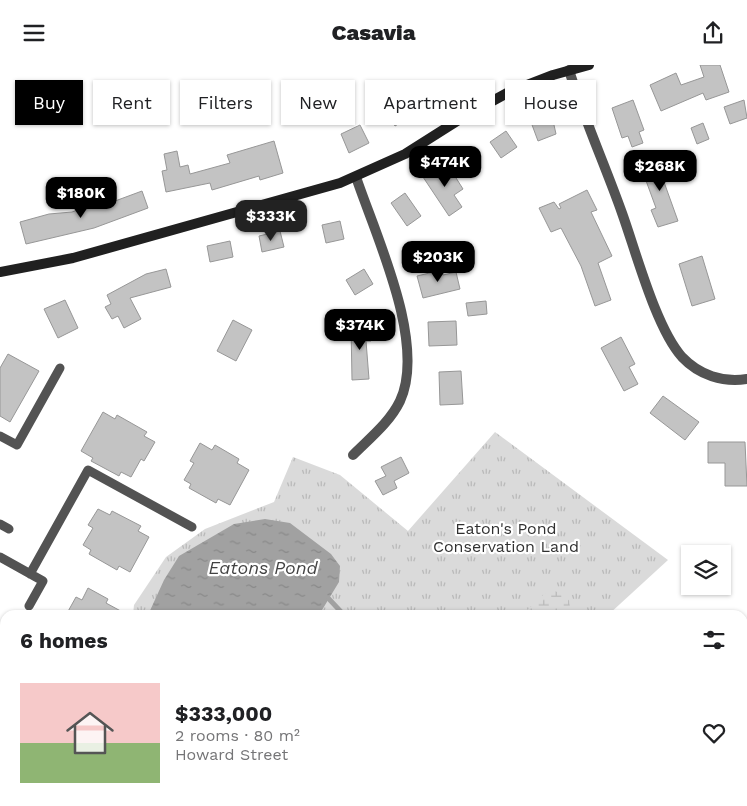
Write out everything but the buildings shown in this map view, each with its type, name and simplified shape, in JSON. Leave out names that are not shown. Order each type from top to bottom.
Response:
[{"type":"street","points":[[0,271],[73,258],[316,191],[356,177],[405,154],[495,99],[538,80],[589,65]]},
{"type":"street","points":[[569,70],[582,111],[621,210],[648,286],[674,348],[687,362],[711,377],[729,381],[747,379]]},
{"type":"street","points":[[354,455],[386,422],[397,407],[404,392],[407,365],[405,334],[397,298],[356,177]]},
{"type":"lane","points":[[0,436],[17,445],[60,368]]},
{"type":"lane","points":[[30,574],[88,470],[192,527]]},
{"type":"lane","points":[[0,524],[9,529]]},
{"type":"lane","points":[[0,557],[43,581],[29,606]]},
{"type":"green space","name":"Eaton's Pond Conservation Land","points":[[495,432],[668,560],[613,610],[134,610],[134,605],[166,557],[205,529],[274,502],[293,457],[340,475],[408,531]]},
{"type":"green space","points":[[554,590],[569,600],[570,610],[527,610],[544,594]]},
{"type":"water","name":"Eatons Pond","points":[[265,519],[290,523],[331,554],[340,566],[339,582],[322,610],[150,610],[164,580],[179,556],[234,524]]},
{"type":"waterway","points":[[329,599],[339,610]]}]
